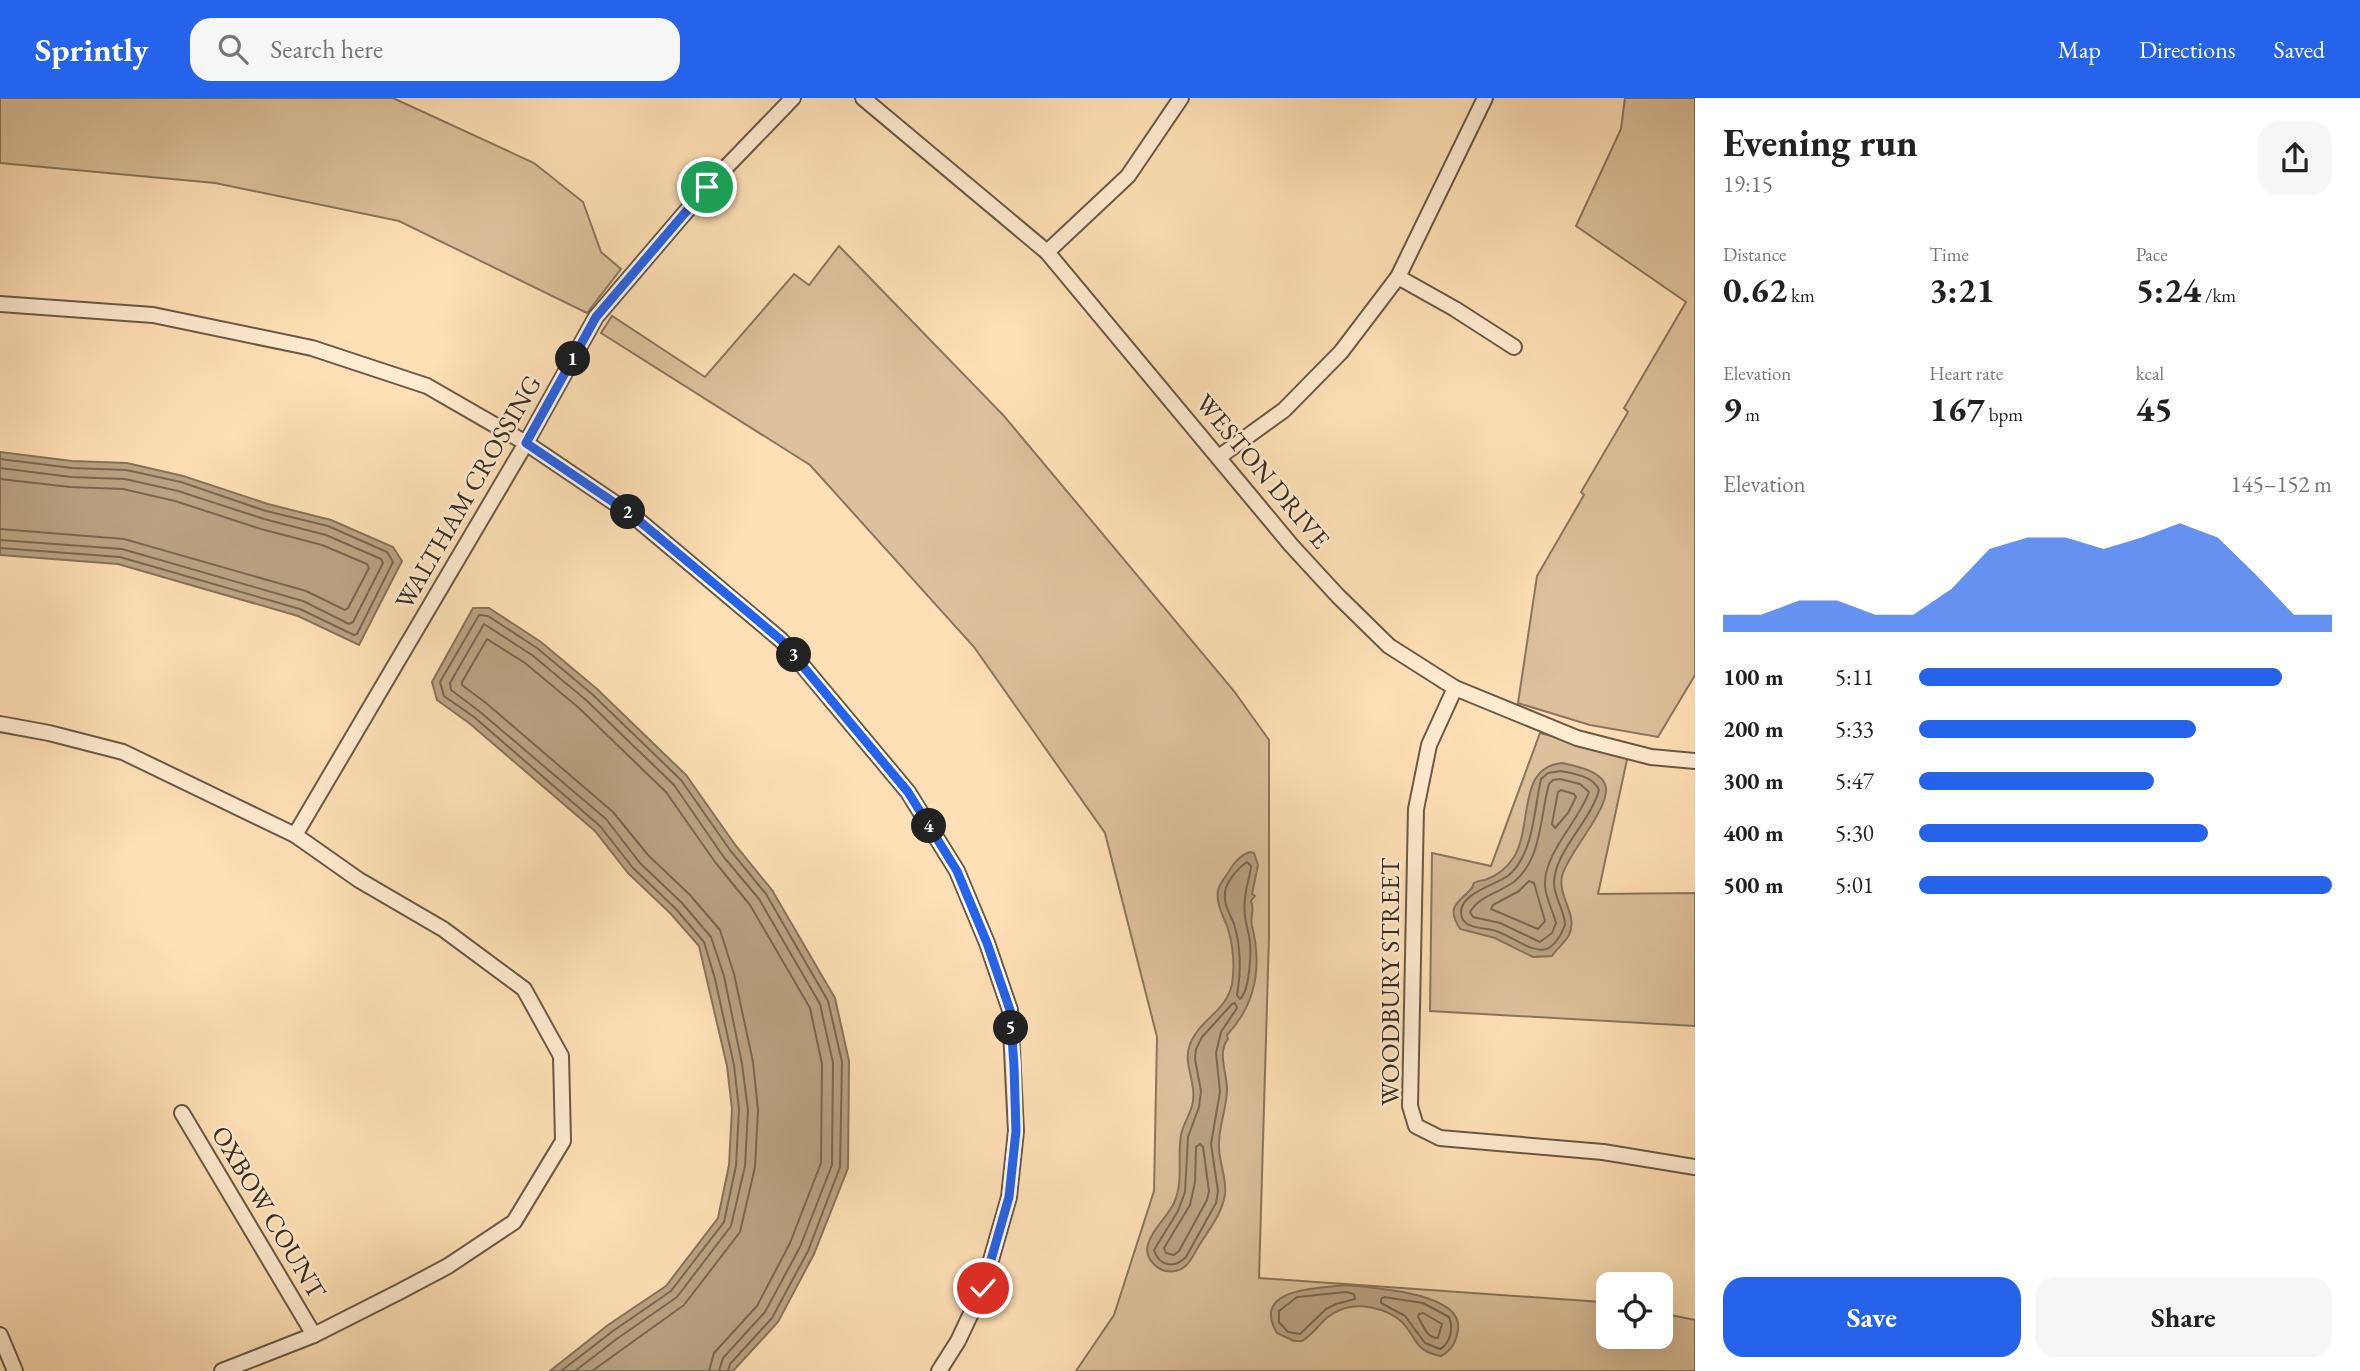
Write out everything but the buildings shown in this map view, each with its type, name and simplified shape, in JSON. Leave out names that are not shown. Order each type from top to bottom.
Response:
[{"type":"street","name":"WALTHAM CROSSING","points":[[295,835],[526,443],[596,317],[707,187],[793,98]]},
{"type":"street","name":"WESTON DRIVE","points":[[863,98],[1047,252],[1291,545],[1389,646],[1455,688],[1577,738],[1651,757],[1695,761]]},
{"type":"street","points":[[1047,252],[1128,176],[1181,98]]},
{"type":"street","points":[[1219,457],[1284,410],[1341,352],[1398,277],[1485,98]]},
{"type":"street","points":[[1398,277],[1514,347]]},
{"type":"street","points":[[0,304],[153,315],[312,348],[427,386],[526,443],[631,514],[781,640],[908,792],[957,871],[987,943],[1010,1010],[1016,1131],[1009,1197],[983,1288],[958,1341],[939,1371]]},
{"type":"street","name":"WOODBURY STREET","points":[[1455,688],[1429,745],[1416,809],[1410,1106],[1416,1126],[1440,1138],[1603,1152],[1695,1167]]},
{"type":"street","points":[[0,724],[49,733],[123,752],[295,835],[359,880],[443,929],[524,989],[561,1056],[563,1141],[514,1222],[448,1266],[314,1335],[222,1371]]},
{"type":"street","name":"OXBOW COUNT","points":[[182,1113],[314,1335]]},
{"type":"street","points":[[0,1335],[15,1371]]},
{"type":"shaded area","points":[[0,98],[393,98],[534,163],[583,202],[601,252],[621,269],[587,313],[399,221],[215,183],[0,163]]},
{"type":"shaded area","points":[[1625,98],[1695,98],[1695,675],[1658,737],[1590,725],[1518,703],[1537,576],[1584,495],[1581,492],[1628,412],[1624,408],[1686,302],[1576,226],[1621,129]]},
{"type":"shaded area","points":[[839,246],[1004,416],[1234,691],[1269,740],[1269,936],[1259,1278],[1596,1302],[1596,1349],[1673,1349],[1673,1315],[1695,1320],[1695,1371],[1076,1371],[1114,1315],[1154,1191],[1157,1037],[1105,833],[974,647],[810,465],[601,333],[612,316],[705,377],[794,274],[809,285]]},
{"type":"shaded area","points":[[1540,733],[1628,755],[1598,894],[1695,893],[1695,1026],[1430,1011],[1432,853],[1491,866]]},
{"type":"water","points":[[0,452],[72,461],[127,463],[183,476],[268,504],[331,520],[393,547],[402,561],[359,645],[298,616],[118,564],[0,555]]},
{"type":"water","points":[[473,608],[489,608],[541,642],[597,689],[686,775],[736,846],[772,890],[835,998],[849,1061],[848,1168],[814,1254],[778,1322],[733,1371],[550,1371],[608,1325],[666,1286],[718,1218],[729,1165],[732,1109],[727,1066],[699,946],[671,914],[628,873],[595,831],[469,723],[437,700],[432,682]]},
{"type":"water","points":[[1562,763],[1595,773],[1604,782],[1605,797],[1563,873],[1562,889],[1571,919],[1569,935],[1552,956],[1533,957],[1495,938],[1460,929],[1454,909],[1474,883],[1494,876],[1514,857],[1520,844],[1532,786],[1538,775],[1548,767]]},
{"type":"water","points":[[1250,852],[1254,853],[1258,865],[1252,894],[1255,896],[1251,901],[1256,970],[1245,1011],[1227,1035],[1223,1050],[1227,1089],[1219,1147],[1225,1194],[1218,1216],[1189,1262],[1177,1271],[1166,1271],[1153,1263],[1147,1249],[1151,1237],[1171,1209],[1179,1186],[1181,1135],[1193,1098],[1188,1052],[1194,1036],[1225,1001],[1232,984],[1232,947],[1219,905],[1218,891],[1235,863]]},
{"type":"water","points":[[1346,1285],[1414,1294],[1447,1307],[1456,1317],[1458,1330],[1453,1345],[1441,1356],[1432,1354],[1417,1344],[1396,1317],[1381,1310],[1364,1307],[1348,1308],[1334,1313],[1302,1341],[1294,1341],[1277,1333],[1271,1318],[1273,1307],[1280,1299],[1306,1290]]},
{"type":"route","points":[[707,187],[596,317],[526,443],[631,514],[781,640],[908,792],[957,871],[987,943],[1010,1010],[1014,1066],[1016,1131],[1009,1197],[983,1288]]}]
